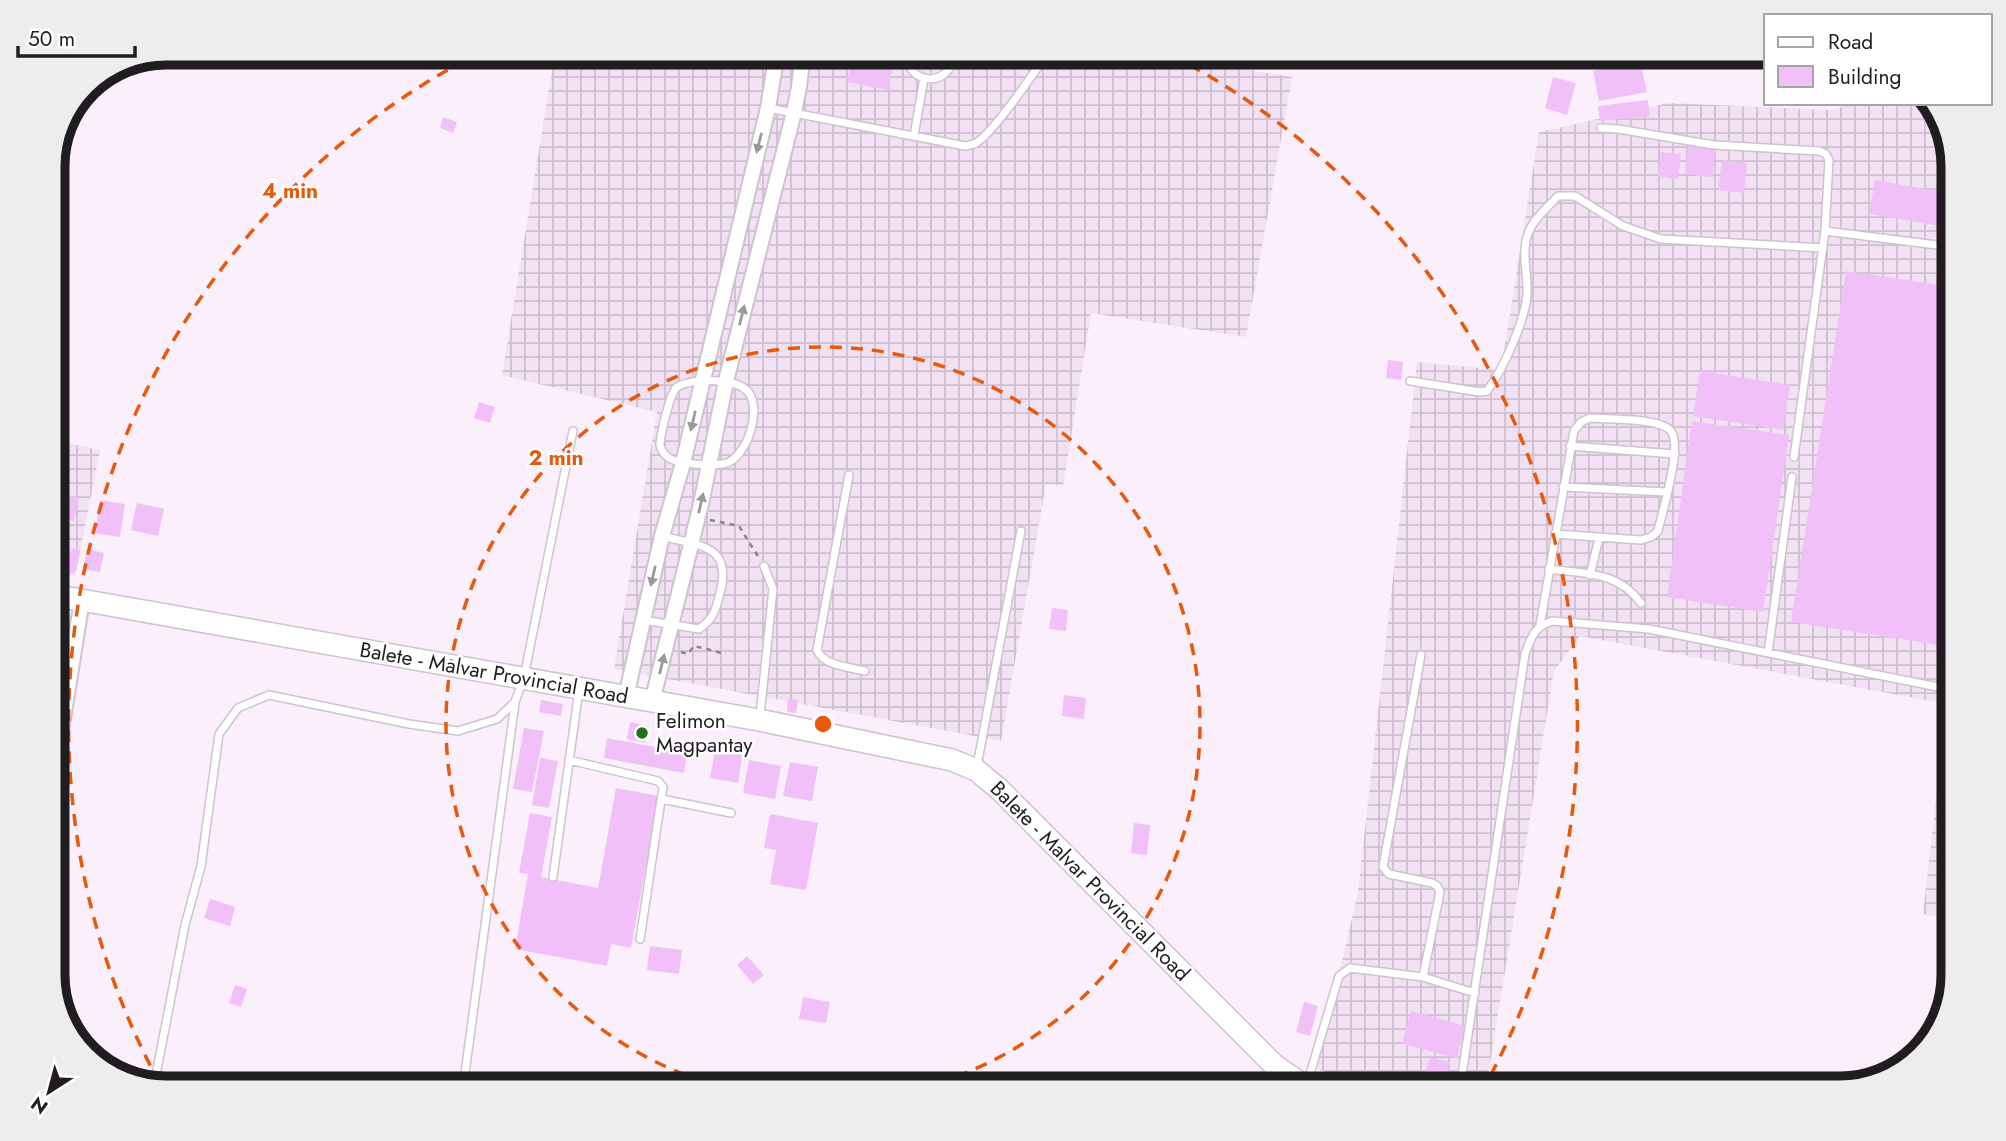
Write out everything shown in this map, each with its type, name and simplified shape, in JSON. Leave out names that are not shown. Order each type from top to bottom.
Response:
[{"type":"main road","name":"Balete - Malvar Provincial Road","points":[[66,598],[524,677],[759,720],[952,760],[976,770],[999,789],[1273,1064],[1290,1076]]},
{"type":"street","points":[[626,697],[662,536],[684,463],[768,108],[775,65]]},
{"type":"street","points":[[652,702],[691,544],[726,381],[799,87],[802,65]]},
{"type":"lane","points":[[910,65],[924,78],[934,79],[942,76],[951,65]]},
{"type":"lane","points":[[768,108],[965,146],[975,143],[989,131],[1039,65]]},
{"type":"lane","points":[[914,136],[924,78]]},
{"type":"lane","points":[[1601,128],[1714,145],[1819,151],[1826,154],[1829,160],[1825,231],[1794,457]]},
{"type":"lane","points":[[1410,381],[1487,391],[1524,317],[1527,294],[1527,234],[1558,196],[1575,196],[1623,226],[1661,239],[1823,248]]},
{"type":"lane","points":[[1825,231],[1941,246]]},
{"type":"lane","points":[[702,380],[726,381],[745,389],[754,402],[755,412],[740,455],[725,464],[684,463],[670,459],[660,444],[671,396],[677,387],[702,380]]},
{"type":"lane","points":[[1462,1076],[1525,654],[1540,625],[1549,569],[1570,446],[1574,431],[1581,422],[1590,418],[1656,423],[1670,429],[1675,438],[1675,454],[1658,531],[1641,540],[1555,534]]},
{"type":"lane","points":[[465,1076],[515,702],[524,677],[573,431]]},
{"type":"lane","points":[[1570,446],[1675,454]]},
{"type":"lane","points":[[849,475],[817,650],[820,657],[828,661],[865,671]]},
{"type":"lane","points":[[1768,653],[1792,477]]},
{"type":"lane","points":[[1563,487],[1667,492]]},
{"type":"lane","points":[[976,770],[1021,531]]},
{"type":"lane","points":[[643,620],[699,629],[715,615],[725,575],[724,566],[714,552],[662,536]]},
{"type":"lane","points":[[1590,575],[1600,538]]},
{"type":"lane","points":[[759,720],[773,589],[764,566]]},
{"type":"lane","points":[[1549,569],[1620,582],[1641,603]]},
{"type":"lane","points":[[1540,625],[1552,621],[1649,629],[1941,688]]},
{"type":"lane","points":[[1420,656],[1383,867],[1389,874],[1432,883],[1440,892],[1423,977]]},
{"type":"lane","points":[[553,877],[579,689]]},
{"type":"lane","points":[[155,1075],[185,925],[201,866],[219,734],[238,708],[269,695],[409,724],[458,731],[497,719],[515,702]]},
{"type":"lane","points":[[569,761],[658,781],[663,787],[640,939]]},
{"type":"lane","points":[[662,799],[732,813]]},
{"type":"lane","points":[[1310,1076],[1339,976],[1344,971],[1350,968],[1423,977],[1475,993]]},
{"type":"path","points":[[697,517],[739,526],[764,566]]},
{"type":"path","points":[[666,648],[688,653],[694,646],[726,654]]},
{"type":"shaded area","points":[[553,65],[1220,65],[1292,77],[1246,337],[1091,313],[1063,486],[1046,484],[1001,741],[614,669],[657,412],[502,375]]},
{"type":"shaded area","points":[[1669,103],[1833,110],[1847,105],[1921,105],[1928,115],[1936,133],[1941,159],[1941,703],[1580,636],[1554,671],[1488,1076],[1339,1076],[1317,1069],[1358,892],[1417,362],[1501,370],[1539,132]]},
{"type":"shaded area","points":[[65,443],[100,450],[75,577],[65,575]]},
{"type":"shaded area","points":[[1941,756],[1941,917],[1923,914]]},
{"type":"building","points":[[851,65],[892,65],[889,90],[847,82]]},
{"type":"building","points":[[1621,65],[1641,65],[1647,92],[1599,101],[1593,71]]},
{"type":"building","points":[[1553,77],[1576,83],[1567,115],[1545,108]]},
{"type":"building","points":[[1648,100],[1650,116],[1600,121],[1598,106]]},
{"type":"building","points":[[443,117],[457,122],[453,133],[440,128]]},
{"type":"building","points":[[1688,144],[1716,148],[1712,177],[1685,174]]},
{"type":"building","points":[[1661,152],[1681,154],[1678,179],[1658,176]]},
{"type":"building","points":[[1722,160],[1747,163],[1744,193],[1718,190]]},
{"type":"building","points":[[1875,180],[1941,192],[1941,226],[1869,214]]},
{"type":"building","points":[[1846,271],[1941,285],[1941,645],[1791,622]]},
{"type":"building","points":[[1388,360],[1403,362],[1401,380],[1386,378]]},
{"type":"building","points":[[1700,371],[1790,385],[1783,430],[1693,416]]},
{"type":"building","points":[[479,402],[495,407],[490,423],[474,418]]},
{"type":"building","points":[[1692,421],[1789,435],[1763,612],[1667,597]]},
{"type":"building","points":[[65,495],[79,498],[74,521],[65,519]]},
{"type":"building","points":[[100,500],[125,504],[120,537],[95,533]]},
{"type":"building","points":[[137,503],[164,509],[158,536],[131,530]]},
{"type":"building","points":[[72,548],[80,550],[75,574],[66,572]]},
{"type":"building","points":[[87,549],[104,553],[100,572],[83,569]]},
{"type":"building","points":[[1052,608],[1068,610],[1066,631],[1049,629]]},
{"type":"building","points":[[1064,695],[1086,698],[1084,719],[1062,716]]},
{"type":"building","points":[[788,699],[798,700],[796,713],[787,712]]},
{"type":"building","points":[[541,700],[563,704],[561,716],[539,712]]},
{"type":"building","points":[[630,722],[648,726],[645,743],[627,739]]},
{"type":"building","points":[[524,728],[544,731],[532,792],[513,789]]},
{"type":"building","points":[[607,738],[687,753],[684,773],[604,758]]},
{"type":"building","points":[[716,746],[743,751],[738,783],[710,778]]},
{"type":"building","points":[[540,758],[558,761],[549,808],[532,805]]},
{"type":"building","points":[[749,760],[781,766],[775,799],[743,793]]},
{"type":"building","points":[[790,762],[818,767],[812,801],[783,796]]},
{"type":"building","points":[[616,788],[659,796],[631,948],[611,944],[607,966],[515,949],[528,874],[519,873],[530,813],[552,817],[541,877],[598,888]]},
{"type":"building","points":[[770,814],[818,823],[806,890],[770,884],[776,850],[764,848]]},
{"type":"building","points":[[1134,823],[1150,825],[1147,855],[1131,853]]},
{"type":"building","points":[[210,899],[235,907],[230,926],[204,918]]},
{"type":"building","points":[[650,946],[682,950],[679,974],[647,970]]},
{"type":"building","points":[[747,956],[764,975],[753,984],[737,965]]},
{"type":"building","points":[[235,985],[247,989],[241,1007],[229,1003]]},
{"type":"building","points":[[803,997],[830,1002],[826,1023],[799,1019]]},
{"type":"building","points":[[1304,1002],[1318,1006],[1310,1036],[1296,1032]]},
{"type":"building","points":[[1411,1011],[1465,1026],[1457,1058],[1402,1044]]},
{"type":"building","points":[[1430,1057],[1450,1062],[1447,1076],[1425,1073]]},
{"type":"place","name":"Felimon Magpantay","points":[[642,733]]}]
